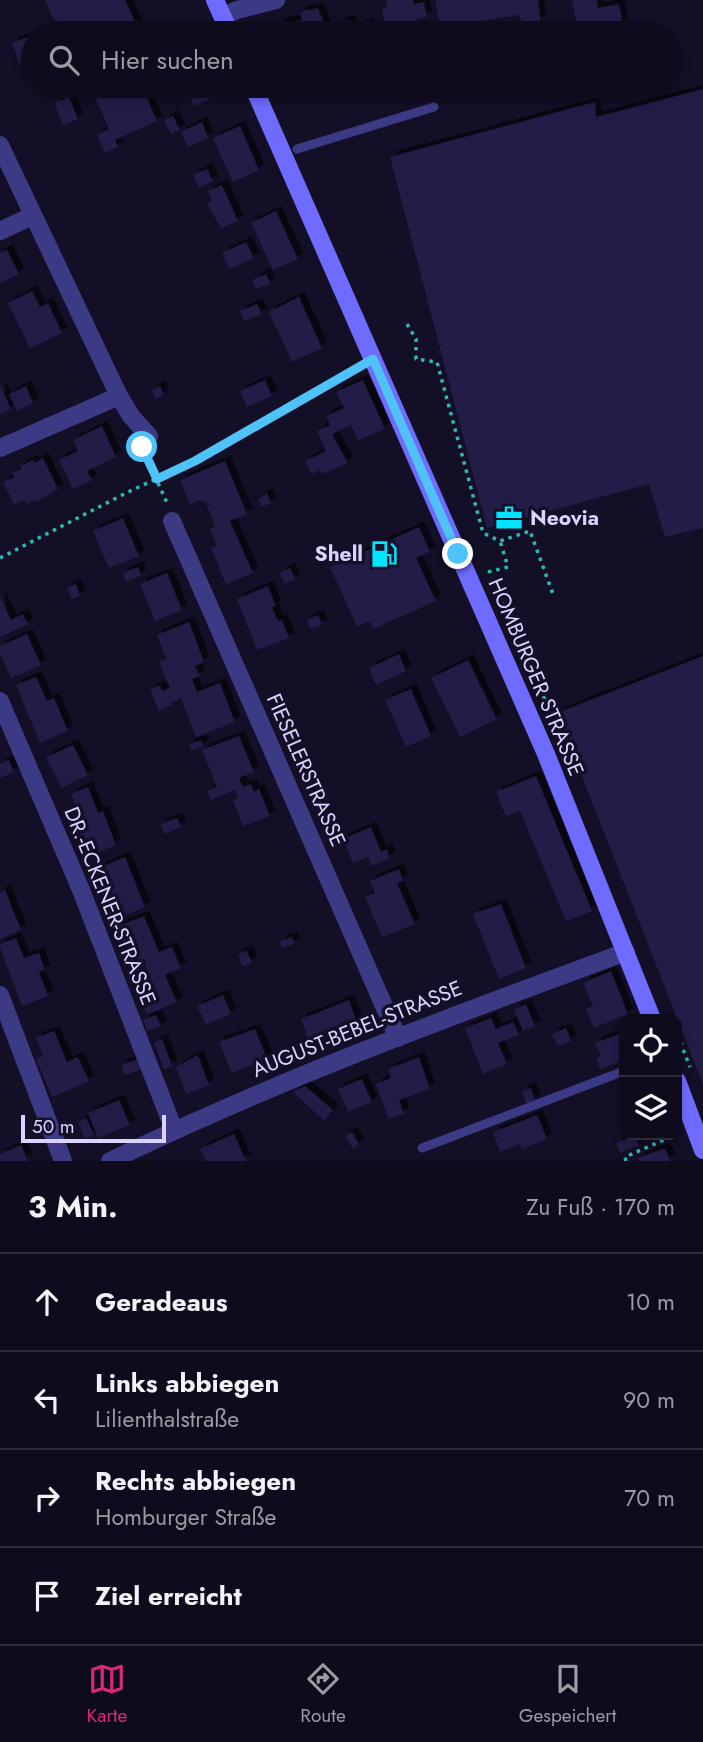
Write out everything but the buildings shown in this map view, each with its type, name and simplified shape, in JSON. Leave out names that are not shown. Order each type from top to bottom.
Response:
[{"type":"main road","name":"HOMBURGER STRASSE","points":[[258,98],[541,742],[650,1014]]},
{"type":"main road","points":[[682,1094],[703,1150]]},
{"type":"street","points":[[219,8],[237,10],[276,0]]},
{"type":"street","points":[[0,145],[119,396],[131,416],[149,436]]},
{"type":"street","points":[[0,231],[32,216]]},
{"type":"street","points":[[0,448],[119,396]]},
{"type":"street","name":"FIESELERSTRASSE","points":[[172,521],[398,1038]]},
{"type":"street","name":"DR.-ECKENER-STRASSE","points":[[0,701],[81,890],[174,1130]]},
{"type":"street","name":"AUGUST-BEBEL-STRASSE","points":[[110,1161],[296,1077],[626,952]]},
{"type":"street","points":[[0,995],[63,1161]]},
{"type":"lane","points":[[297,149],[434,107]]},
{"type":"lane","points":[[422,1148],[619,1073]]},
{"type":"path","points":[[407,324],[416,339],[416,359],[437,362],[484,533],[500,541],[530,531],[553,594]]},
{"type":"path","points":[[0,558],[195,461],[373,359]]},
{"type":"path","points":[[149,436],[142,447],[167,502],[172,521]]},
{"type":"path","points":[[488,572],[508,567],[500,541]]},
{"type":"path","points":[[626,1161],[625,1157],[664,1140]]},
{"type":"place","name":"Neovia","points":[[509,518]]},
{"type":"place","name":"Shell","points":[[384,554]]},
{"type":"route","points":[[142,447],[157,479],[195,461],[373,359],[458,554]]}]
